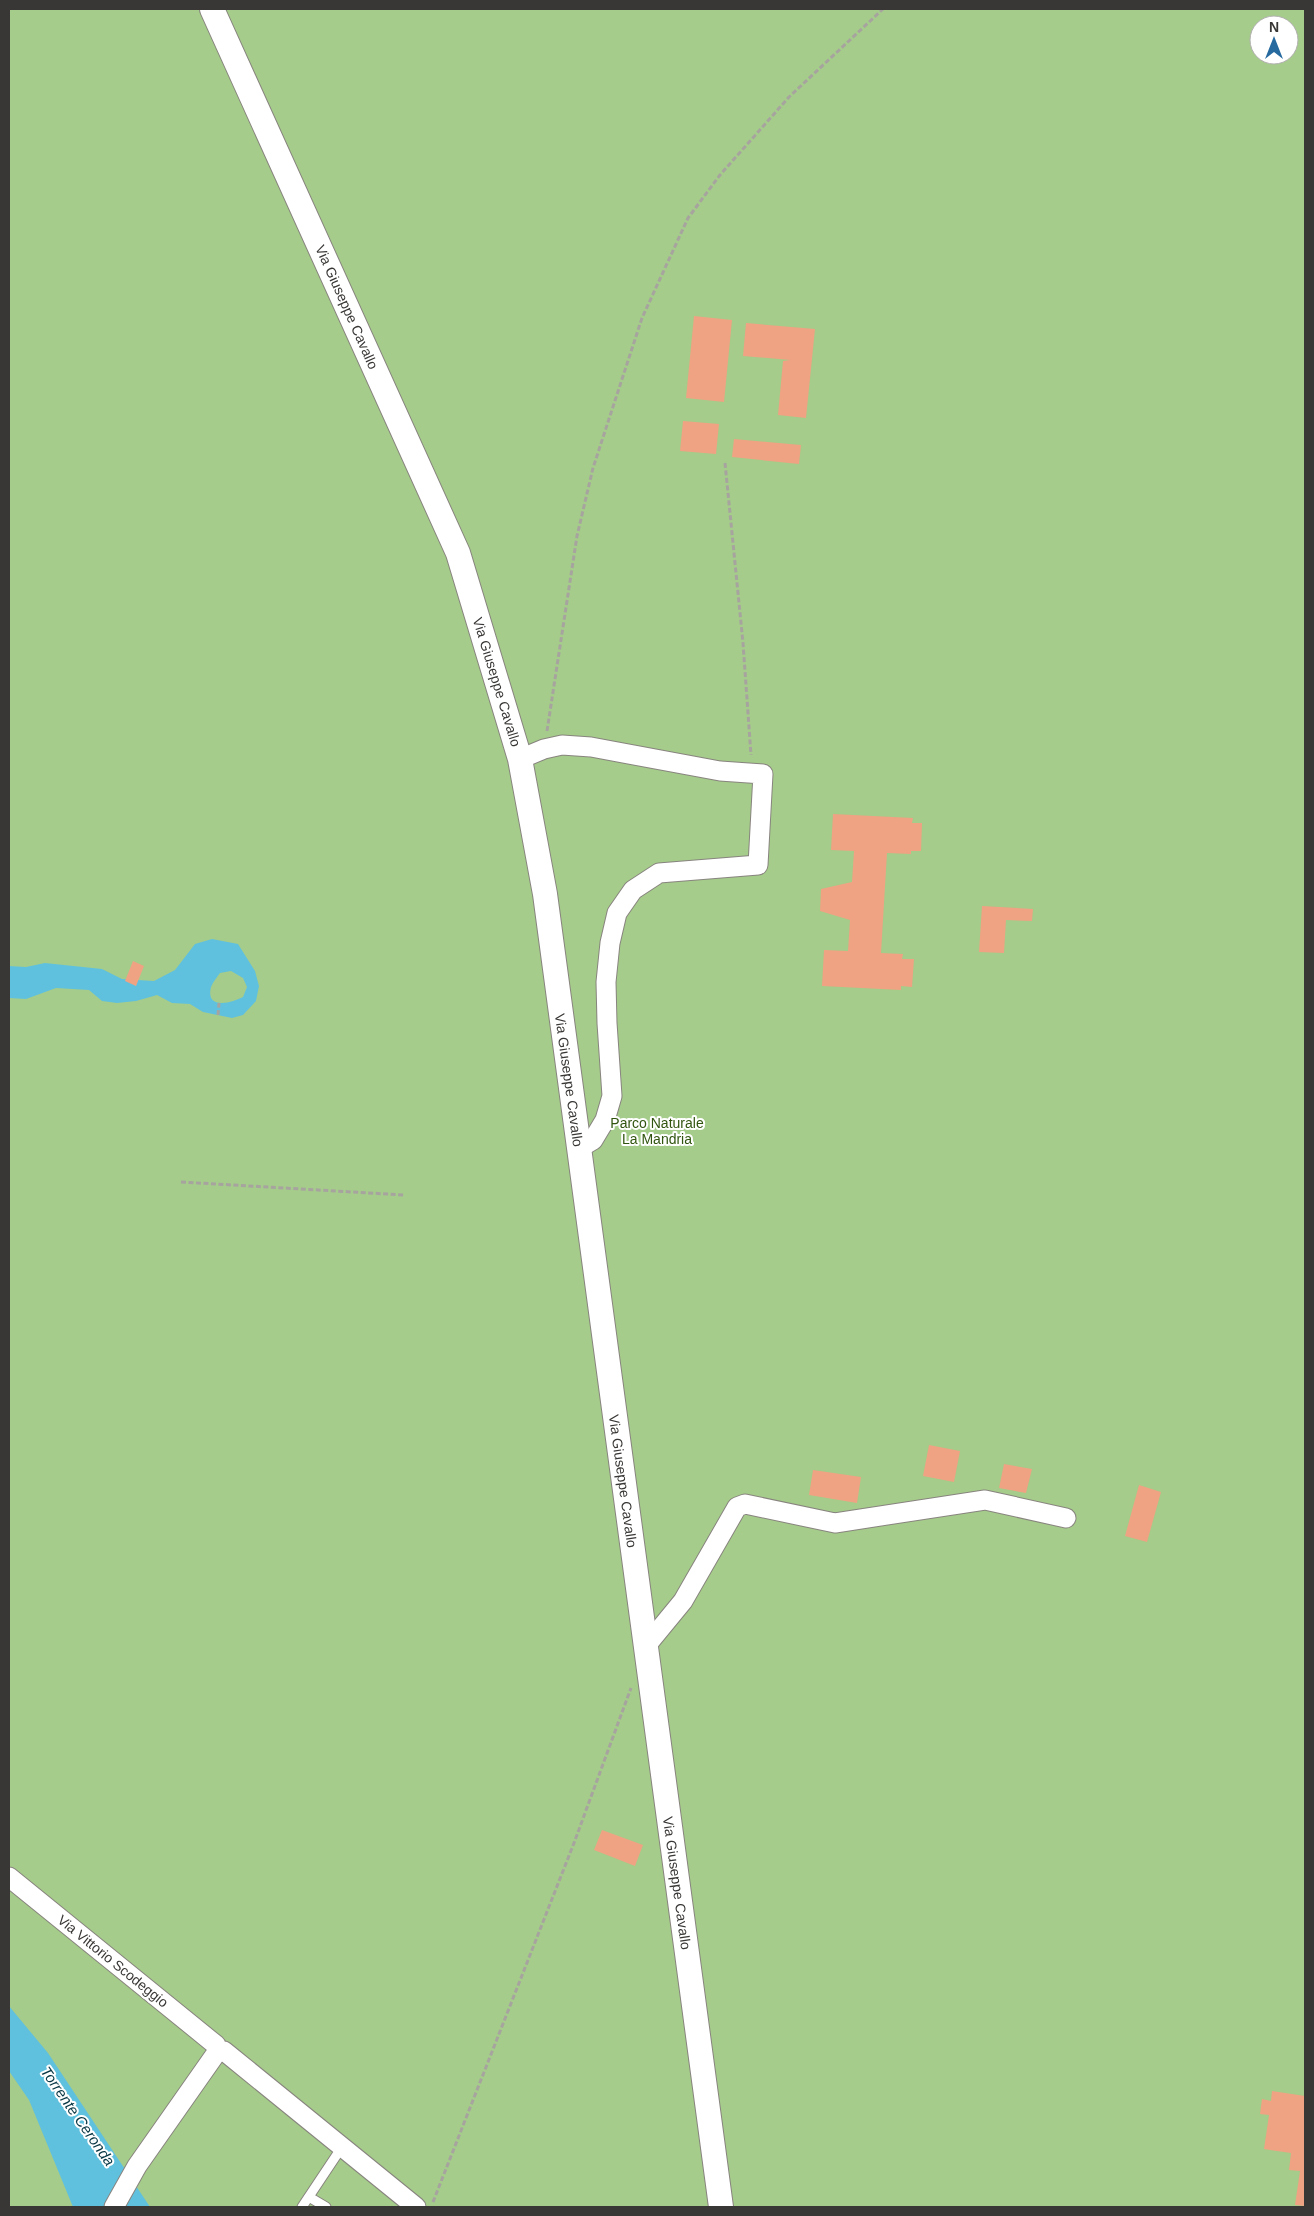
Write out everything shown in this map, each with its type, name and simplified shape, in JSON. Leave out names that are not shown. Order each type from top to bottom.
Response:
[{"type":"street","name":"Via Giuseppe Cavallo","points":[[212,9],[458,553],[520,759],[545,894],[721,2207]]},
{"type":"street","points":[[520,759],[544,749],[562,746],[591,747],[720,771],[763,774],[758,865],[659,873],[633,890],[617,914],[610,943],[606,982],[612,1096],[605,1120],[593,1140],[578,1149]]},
{"type":"street","points":[[646,1646],[683,1601],[737,1507],[745,1504],[835,1523],[986,1500],[1066,1518]]},
{"type":"street","name":"Via Vittorio Scodeggio","points":[[9,1877],[416,2207]]},
{"type":"street","points":[[114,2207],[137,2166],[219,2049]]},
{"type":"lane","points":[[302,2207],[342,2147]]},
{"type":"lane","points":[[309,2197],[326,2207]]},
{"type":"path","points":[[544,749],[577,536],[593,468],[642,318],[688,218],[720,175],[789,97],[882,9]]},
{"type":"path","points":[[725,463],[743,643],[752,773]]},
{"type":"path","points":[[218,1014],[220,1003]]},
{"type":"path","points":[[181,1182],[404,1195]]},
{"type":"path","points":[[430,2207],[570,1852],[632,1684]]},
{"type":"green space","name":"Parco Naturale La Mandria","points":[[9,9],[1305,9],[1305,2207],[9,2207]]},
{"type":"water","points":[[212,939],[238,944],[255,971],[259,986],[256,1001],[243,1015],[232,1018],[203,1012],[190,1004],[172,1003],[157,995],[136,1001],[117,1003],[102,1001],[89,990],[56,988],[26,999],[9,998],[9,966],[26,967],[45,963],[102,969],[122,979],[154,981],[175,970],[195,944]],"holes":[[[231,971],[243,978],[247,987],[243,997],[226,1003],[216,1002],[212,999],[210,994],[211,987],[220,973]]]},
{"type":"water","name":"Torrente Ceronda","points":[[9,2006],[48,2053],[150,2207],[73,2207],[29,2100],[9,2071]]},
{"type":"building","points":[[694,316],[732,320],[724,402],[686,398]]},
{"type":"building","points":[[746,323],[815,329],[806,418],[778,415],[783,361],[790,360],[743,356]]},
{"type":"building","points":[[683,421],[719,424],[716,454],[680,451]]},
{"type":"building","points":[[734,439],[801,445],[799,464],[732,457]]},
{"type":"building","points":[[833,814],[913,818],[912,823],[922,823],[921,851],[911,851],[911,854],[887,853],[881,953],[903,954],[902,959],[914,959],[912,987],[901,986],[901,990],[822,986],[824,950],[848,951],[850,920],[820,911],[821,889],[852,882],[854,851],[831,850]]},
{"type":"building","points":[[982,906],[1033,909],[1032,921],[1006,920],[1004,953],[979,952]]},
{"type":"building","points":[[133,961],[144,966],[136,986],[125,981]]},
{"type":"building","points":[[929,1445],[960,1451],[954,1482],[923,1476]]},
{"type":"building","points":[[1004,1464],[1032,1469],[1026,1493],[999,1488]]},
{"type":"building","points":[[813,1470],[861,1477],[857,1503],[809,1495]]},
{"type":"building","points":[[1139,1485],[1161,1492],[1147,1542],[1125,1536]]},
{"type":"building","points":[[602,1830],[643,1845],[635,1866],[594,1850]]},
{"type":"building","points":[[1272,2091],[1305,2096],[1305,2206],[1295,2205],[1300,2171],[1289,2170],[1291,2153],[1264,2149],[1269,2115],[1260,2114],[1262,2099],[1271,2101]]}]
